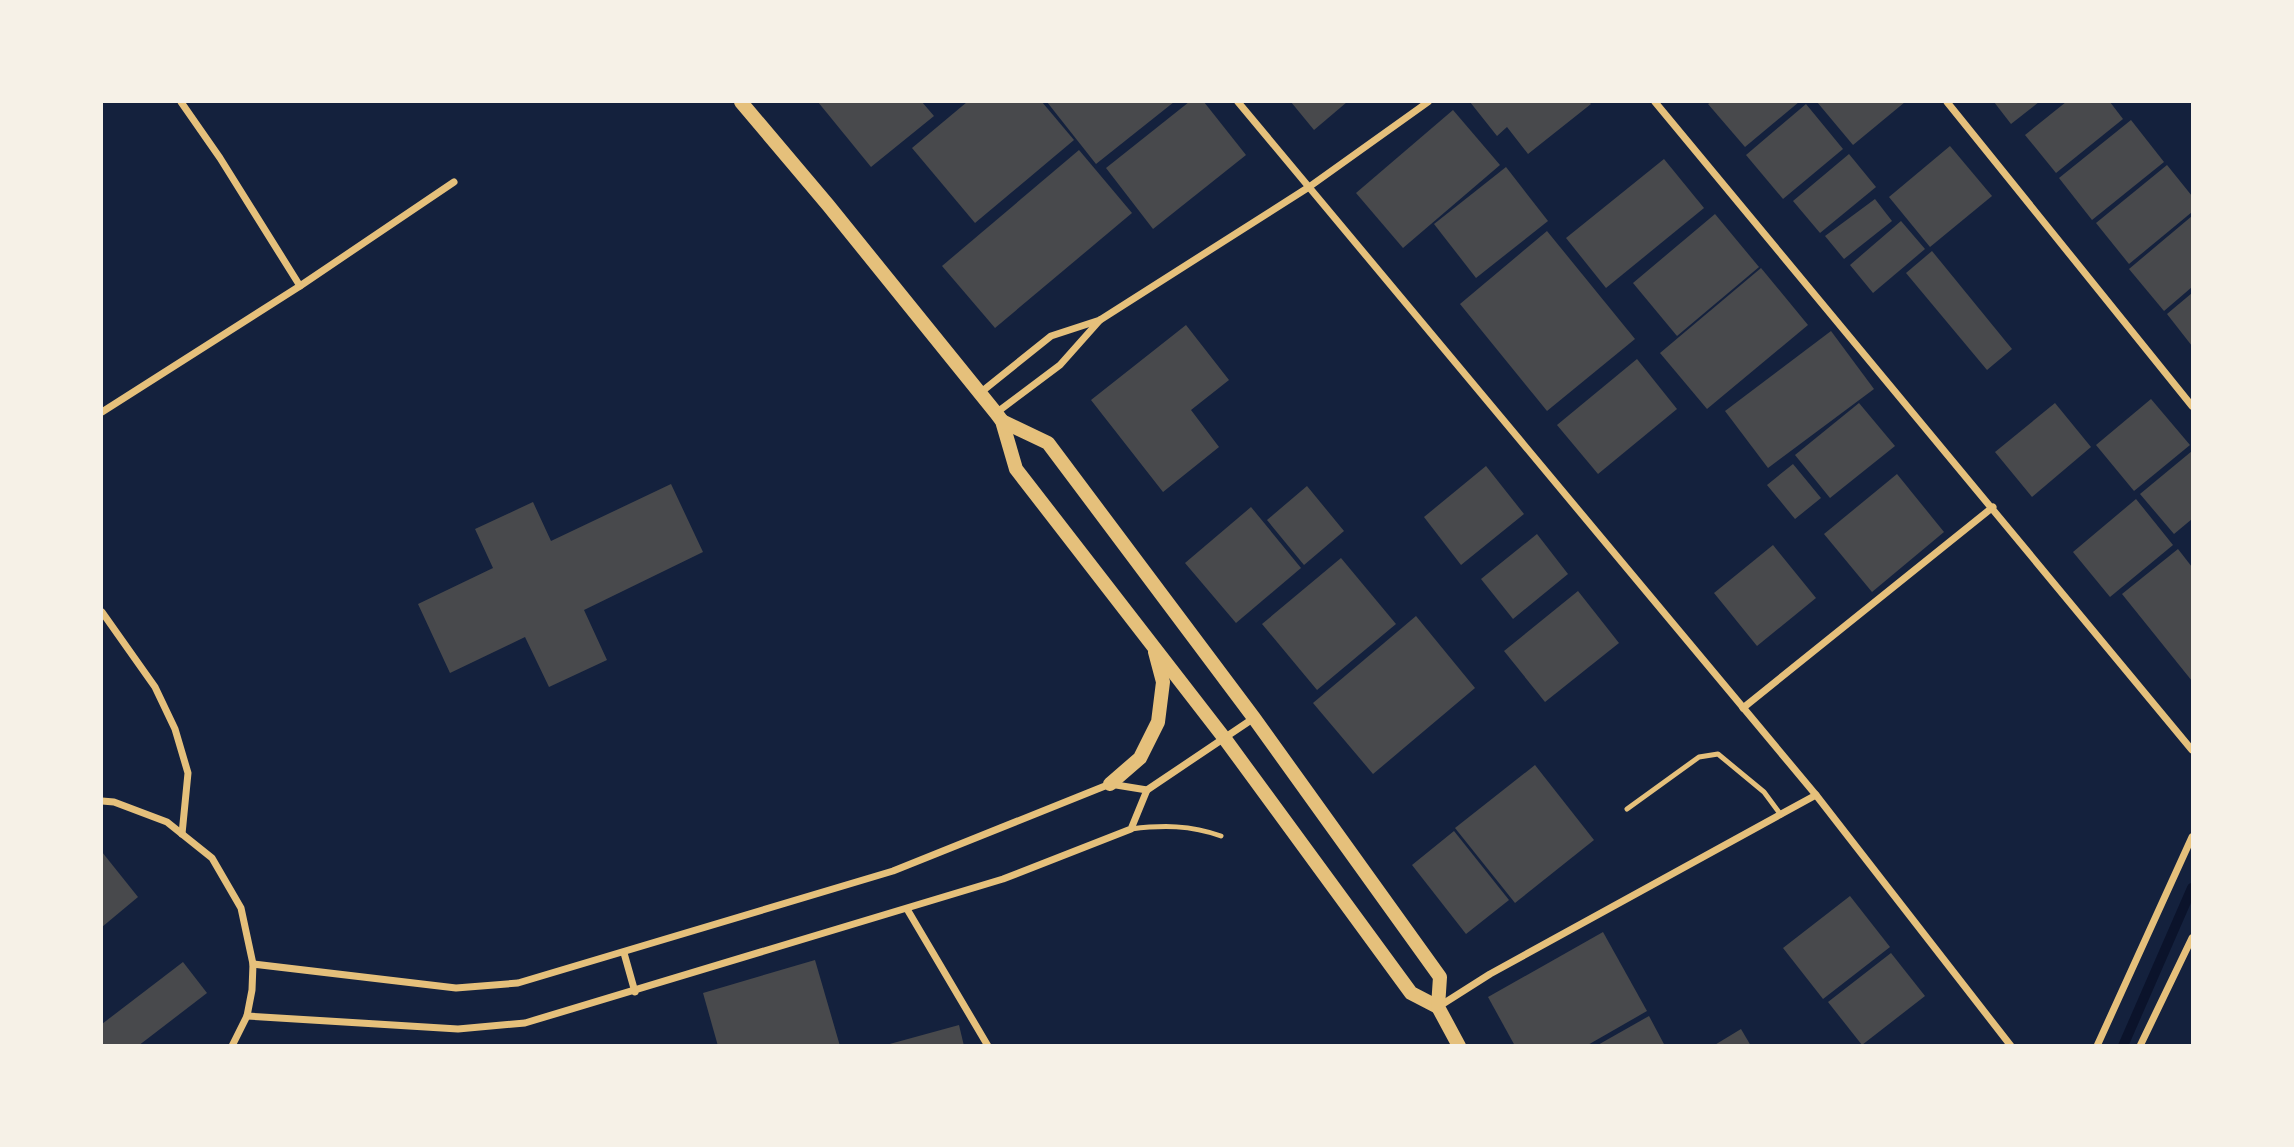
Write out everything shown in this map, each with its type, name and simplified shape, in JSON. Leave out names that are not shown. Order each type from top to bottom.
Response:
[{"type":"main road","points":[[741,102],[999,417],[1016,469],[1225,739],[1411,993],[1438,1007]]},
{"type":"main road","points":[[999,417],[1048,443],[1254,718],[1440,977],[1438,1007],[1459,1045]]},
{"type":"main road","points":[[1110,784],[1140,758],[1158,722],[1163,682],[1153,644]]},
{"type":"street","points":[[181,102],[220,158],[300,286]]},
{"type":"street","points":[[1238,102],[1816,795],[2011,1045]]},
{"type":"street","points":[[980,393],[1051,336],[1100,320],[1308,187],[1428,102]]},
{"type":"street","points":[[1655,102],[2193,750]]},
{"type":"street","points":[[1947,102],[2193,406]]},
{"type":"street","points":[[102,412],[300,286],[454,182]]},
{"type":"street","points":[[999,417],[1060,365],[1100,320]]},
{"type":"street","points":[[1743,708],[1993,507]]},
{"type":"street","points":[[102,612],[155,687],[175,729],[188,773],[182,834]]},
{"type":"street","points":[[247,1016],[458,1030],[524,1023],[635,992],[1003,879],[1130,829],[1147,790],[1254,718]]},
{"type":"street","points":[[253,964],[456,988],[518,984],[893,871],[1110,784],[1147,790]]},
{"type":"street","points":[[1438,1007],[1490,974],[1816,795]]},
{"type":"street","points":[[102,802],[114,802],[167,822],[212,858],[241,908],[253,964],[252,990],[247,1016],[232,1045]]},
{"type":"street","points":[[2097,1045],[2193,837]]},
{"type":"street","points":[[908,908],[988,1045]]},
{"type":"street","points":[[2140,1045],[2193,938]]},
{"type":"street","points":[[624,953],[635,992]]},
{"type":"lane","points":[[1627,809],[1699,757],[1718,754],[1764,792],[1781,815]]},
{"type":"lane","points":[[1130,829],[1167,825],[1197,828],[1221,836]]},
{"type":"building","points":[[818,102],[922,102],[934,116],[871,167]]},
{"type":"building","points":[[967,102],[1042,102],[1074,140],[975,223],[912,148]]},
{"type":"building","points":[[1047,102],[1174,102],[1096,164]]},
{"type":"building","points":[[1189,102],[1204,102],[1246,155],[1153,229],[1106,168]]},
{"type":"building","points":[[1291,102],[1347,102],[1314,130]]},
{"type":"building","points":[[1470,102],[1591,104],[1528,154],[1507,127],[1497,136]]},
{"type":"building","points":[[1799,102],[1745,147],[1708,104]]},
{"type":"building","points":[[1817,102],[1905,102],[1853,145]]},
{"type":"building","points":[[1994,102],[2039,102],[2011,124]]},
{"type":"building","points":[[2066,102],[2110,102],[2123,119],[2056,173],[2025,135]]},
{"type":"building","points":[[1806,104],[1843,149],[1783,199],[1746,155]]},
{"type":"building","points":[[1453,110],[1500,165],[1403,248],[1356,193]]},
{"type":"building","points":[[2131,120],[2164,162],[2092,220],[2059,178]]},
{"type":"building","points":[[1950,146],[1992,196],[1930,247],[1889,197]]},
{"type":"building","points":[[1079,150],[1132,213],[995,328],[942,266]]},
{"type":"building","points":[[1849,154],[1876,187],[1820,233],[1793,201]]},
{"type":"building","points":[[1664,159],[1704,208],[1606,288],[1566,238]]},
{"type":"building","points":[[2167,165],[2192,196],[2192,212],[2129,264],[2096,223]]},
{"type":"building","points":[[1506,167],[1548,221],[1476,278],[1434,224]]},
{"type":"building","points":[[1875,199],[1892,221],[1844,259],[1825,236]]},
{"type":"building","points":[[1715,214],[1759,267],[1677,336],[1633,283]]},
{"type":"building","points":[[2192,216],[2192,287],[2164,311],[2129,269]]},
{"type":"building","points":[[1901,221],[1925,249],[1873,293],[1850,265]]},
{"type":"building","points":[[1547,231],[1635,339],[1547,411],[1460,304]]},
{"type":"building","points":[[1932,251],[2012,349],[1987,370],[1906,273]]},
{"type":"building","points":[[1761,268],[1808,325],[1707,409],[1660,353]]},
{"type":"building","points":[[2192,293],[2192,346],[2167,314]]},
{"type":"building","points":[[1186,325],[1229,380],[1191,410],[1219,447],[1163,492],[1091,400]]},
{"type":"building","points":[[1831,331],[1874,389],[1768,468],[1725,411]]},
{"type":"building","points":[[1637,359],[1677,409],[1598,474],[1557,425]]},
{"type":"building","points":[[2151,399],[2190,445],[2134,491],[2096,445]]},
{"type":"building","points":[[1859,403],[1895,446],[1830,498],[1795,455]]},
{"type":"building","points":[[2055,403],[2091,447],[2032,497],[1995,452]]},
{"type":"building","points":[[2192,451],[2192,519],[2174,534],[2140,494]]},
{"type":"building","points":[[1793,464],[1821,498],[1795,519],[1767,485]]},
{"type":"building","points":[[1486,466],[1524,514],[1461,565],[1424,517]]},
{"type":"building","points":[[1897,474],[1944,532],[1872,592],[1824,534]]},
{"type":"building","points":[[671,484],[703,552],[584,610],[607,660],[549,687],[525,637],[450,673],[418,604],[493,568],[475,529],[533,502],[551,541]]},
{"type":"building","points":[[1307,486],[1344,531],[1304,565],[1267,520]]},
{"type":"building","points":[[2136,499],[2173,545],[2110,597],[2073,552]]},
{"type":"building","points":[[1251,507],[1301,568],[1236,623],[1185,563]]},
{"type":"building","points":[[1537,534],[1568,574],[1513,619],[1481,579]]},
{"type":"building","points":[[1773,545],[1816,598],[1757,646],[1714,593]]},
{"type":"building","points":[[2178,549],[2192,567],[2192,681],[2122,594]]},
{"type":"building","points":[[1341,558],[1396,624],[1317,690],[1262,624]]},
{"type":"building","points":[[1578,591],[1619,643],[1545,702],[1504,651]]},
{"type":"building","points":[[1416,616],[1475,688],[1373,774],[1313,703]]},
{"type":"building","points":[[1535,765],[1594,840],[1515,903],[1455,828]]},
{"type":"building","points":[[1454,831],[1509,900],[1466,934],[1412,865]]},
{"type":"building","points":[[102,852],[138,897],[102,927]]},
{"type":"building","points":[[1850,896],[1890,947],[1823,999],[1783,948]]},
{"type":"building","points":[[1603,932],[1647,1011],[1586,1046],[1515,1046],[1488,997]]},
{"type":"building","points":[[1891,953],[1925,996],[1862,1045],[1828,1002]]},
{"type":"building","points":[[815,960],[840,1046],[718,1046],[703,993]]},
{"type":"building","points":[[183,962],[207,993],[138,1046],[102,1046],[102,1024]]},
{"type":"building","points":[[1649,1016],[1665,1046],[1596,1046]]},
{"type":"building","points":[[959,1025],[964,1046],[886,1046],[886,1045]]},
{"type":"building","points":[[1741,1029],[1751,1046],[1713,1046]]},
{"type":"waterway","points":[[2123,1046],[2192,888]]}]
